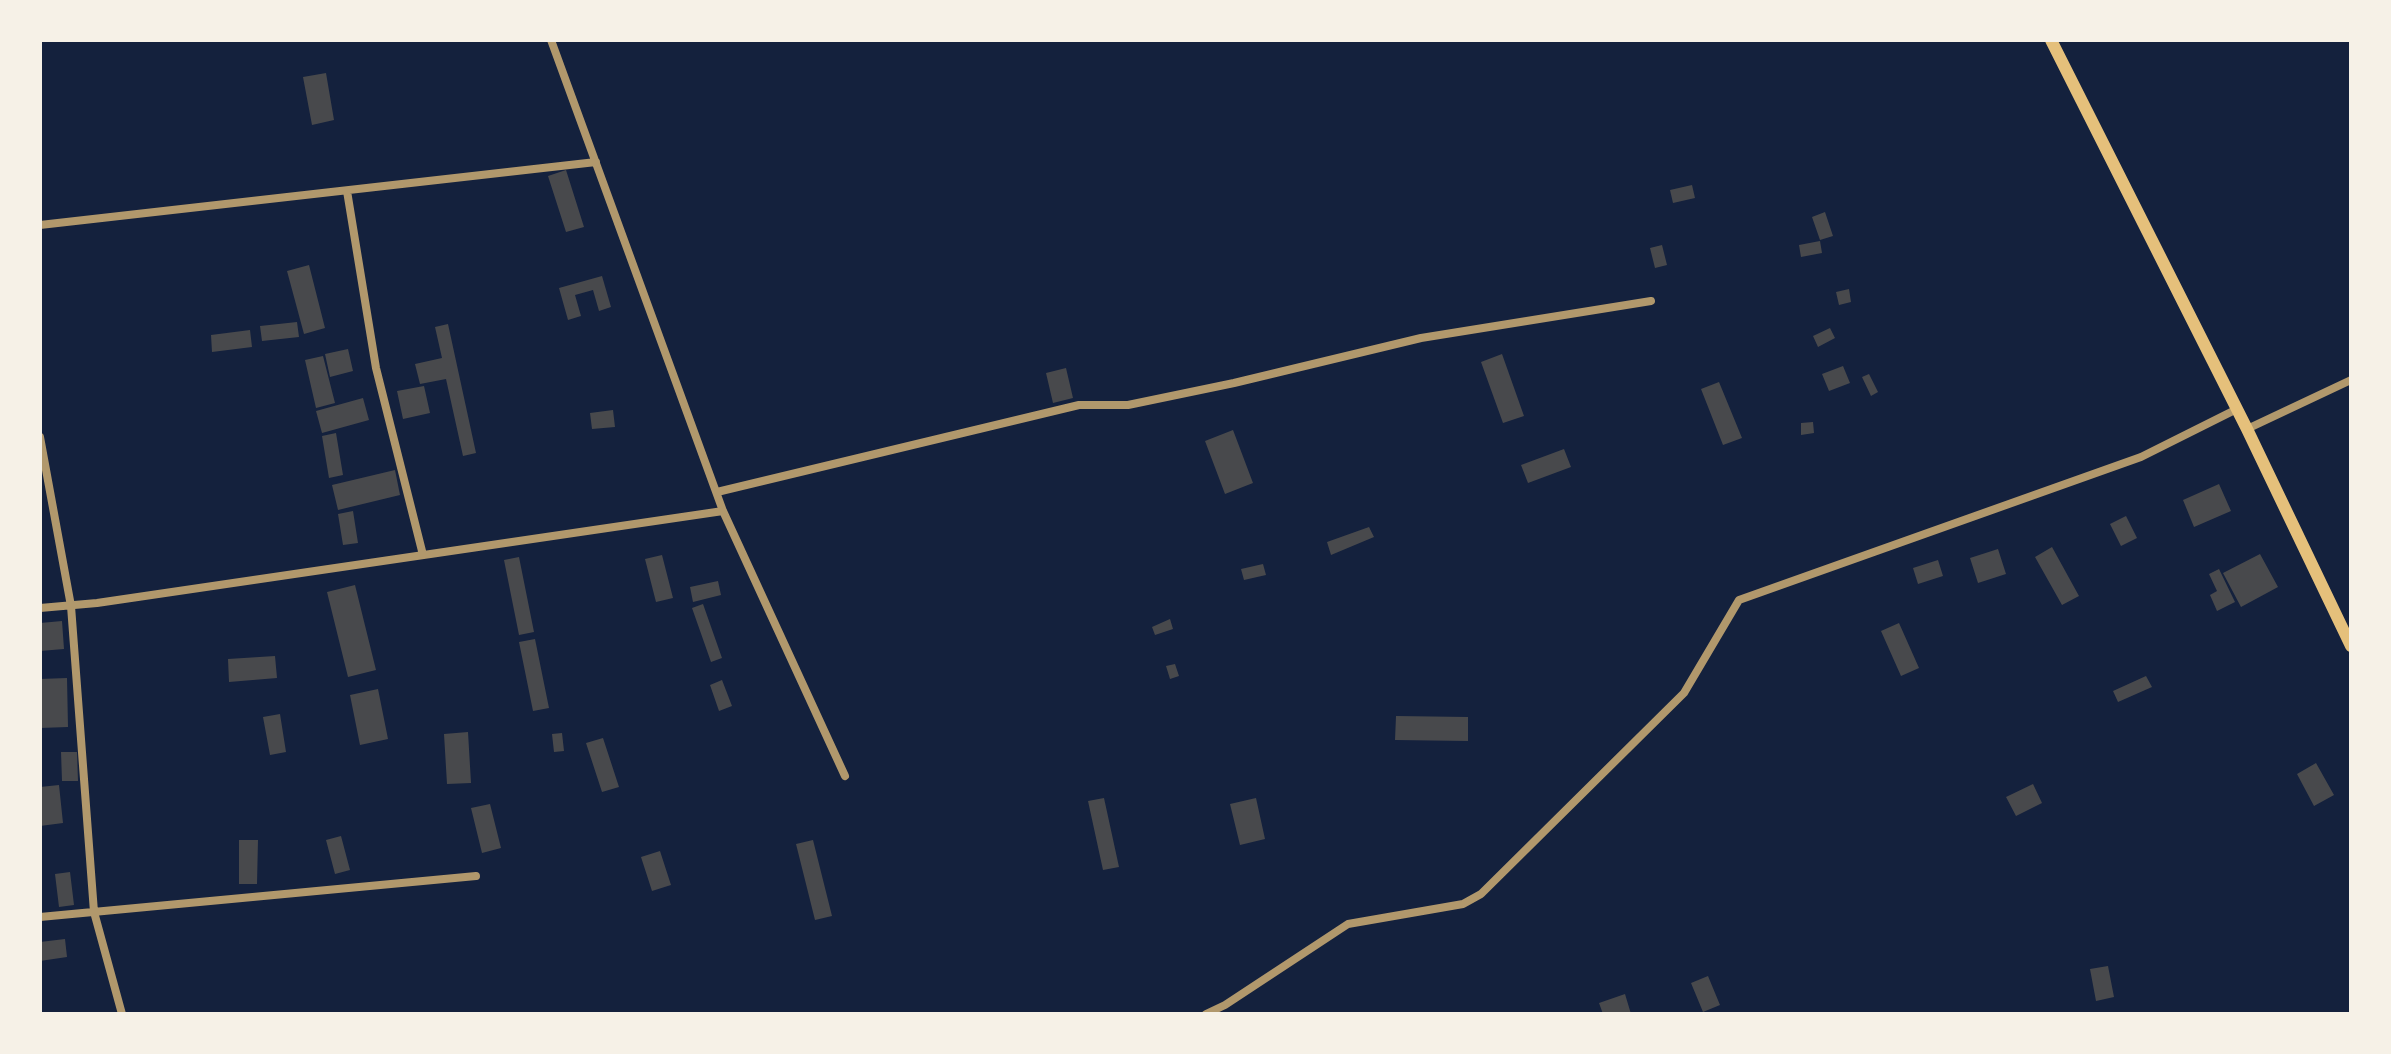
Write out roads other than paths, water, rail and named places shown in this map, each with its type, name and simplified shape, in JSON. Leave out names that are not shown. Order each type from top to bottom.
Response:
[{"type":"main road","points":[[2051,40],[2247,429],[2351,646]]},
{"type":"street","points":[[551,40],[723,511],[845,776]]},
{"type":"street","points":[[40,225],[596,162]]},
{"type":"street","points":[[347,191],[376,368],[423,555]]},
{"type":"street","points":[[717,492],[1079,405],[1128,405],[1421,338],[1651,301]]},
{"type":"street","points":[[2247,429],[2351,380]]},
{"type":"street","points":[[1206,1014],[1225,1005],[1348,924],[1463,904],[1481,894],[1684,693],[1739,600],[2141,457],[2237,409]]},
{"type":"street","points":[[40,437],[71,606],[94,912],[122,1014]]},
{"type":"street","points":[[40,608],[723,511]]},
{"type":"street","points":[[40,917],[476,876]]}]
